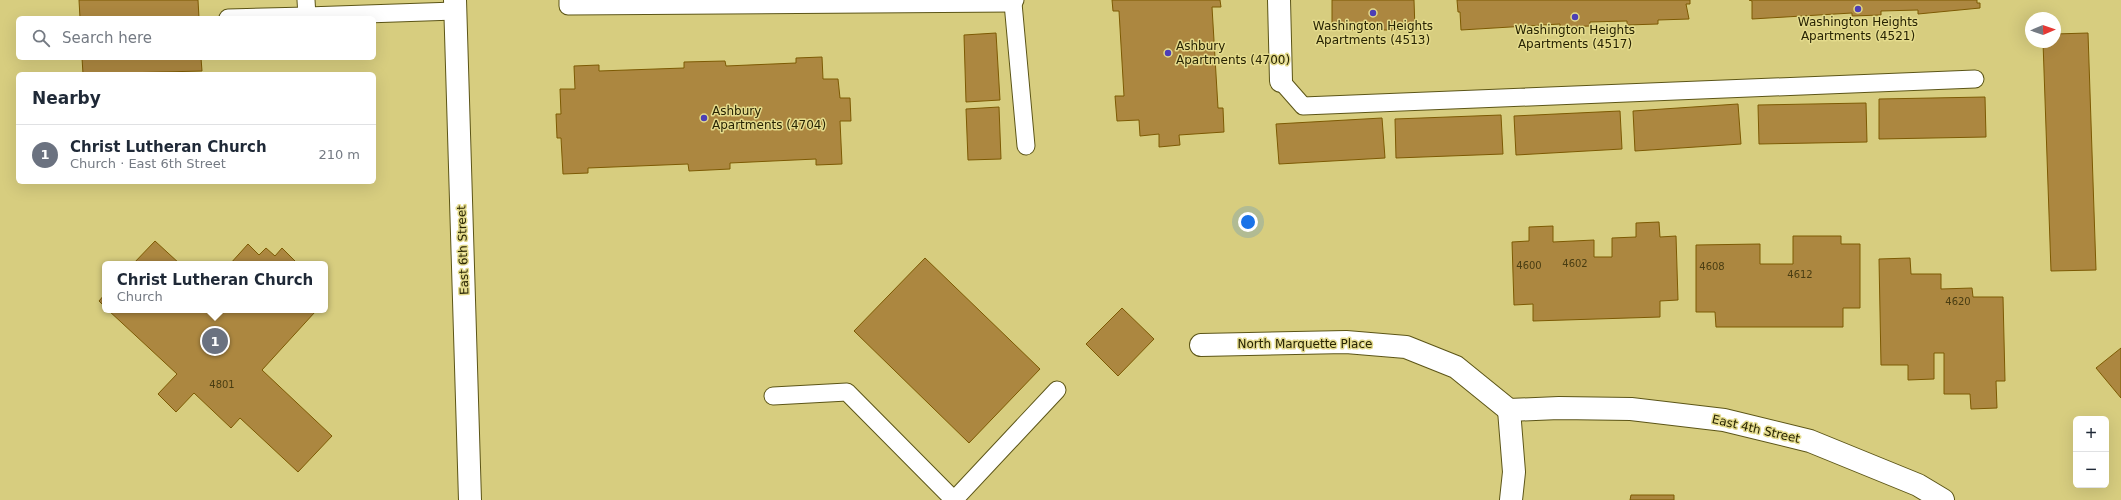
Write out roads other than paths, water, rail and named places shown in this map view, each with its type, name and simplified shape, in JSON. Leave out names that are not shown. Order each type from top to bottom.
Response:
[{"type":"street","points":[[1279,0],[1281,81]]},
{"type":"street","name":"East 6th Street","points":[[455,6],[470,500]]},
{"type":"street","name":"North Marquette Place","points":[[1201,345],[1346,342],[1406,346],[1456,367],[1509,410]]},
{"type":"street","name":"East 4th Street","points":[[1509,410],[1559,408],[1631,409],[1724,420],[1810,441],[1918,485],[1943,500]]},
{"type":"street","points":[[1509,410],[1514,472],[1511,500]]},
{"type":"lane","points":[[568,0],[568,6],[1014,2],[1026,146]]},
{"type":"lane","points":[[244,16],[307,8],[455,6]]},
{"type":"lane","points":[[1281,81],[1304,106],[1975,79]]},
{"type":"lane","points":[[773,396],[846,392],[954,500],[1057,390]]},
{"type":"place","name":"Washington Heights Apartments (4521)","points":[[1858,9]]},
{"type":"place","name":"Washington Heights Apartments (4513)","points":[[1373,13]]},
{"type":"place","name":"Washington Heights Apartments (4517)","points":[[1575,17]]},
{"type":"place","name":"Ashbury Apartments (4700)","points":[[1168,53]]},
{"type":"place","name":"Ashbury Apartments (4704)","points":[[704,118]]},
{"type":"place","name":"Christ Lutheran Church","points":[[215,341]]}]
